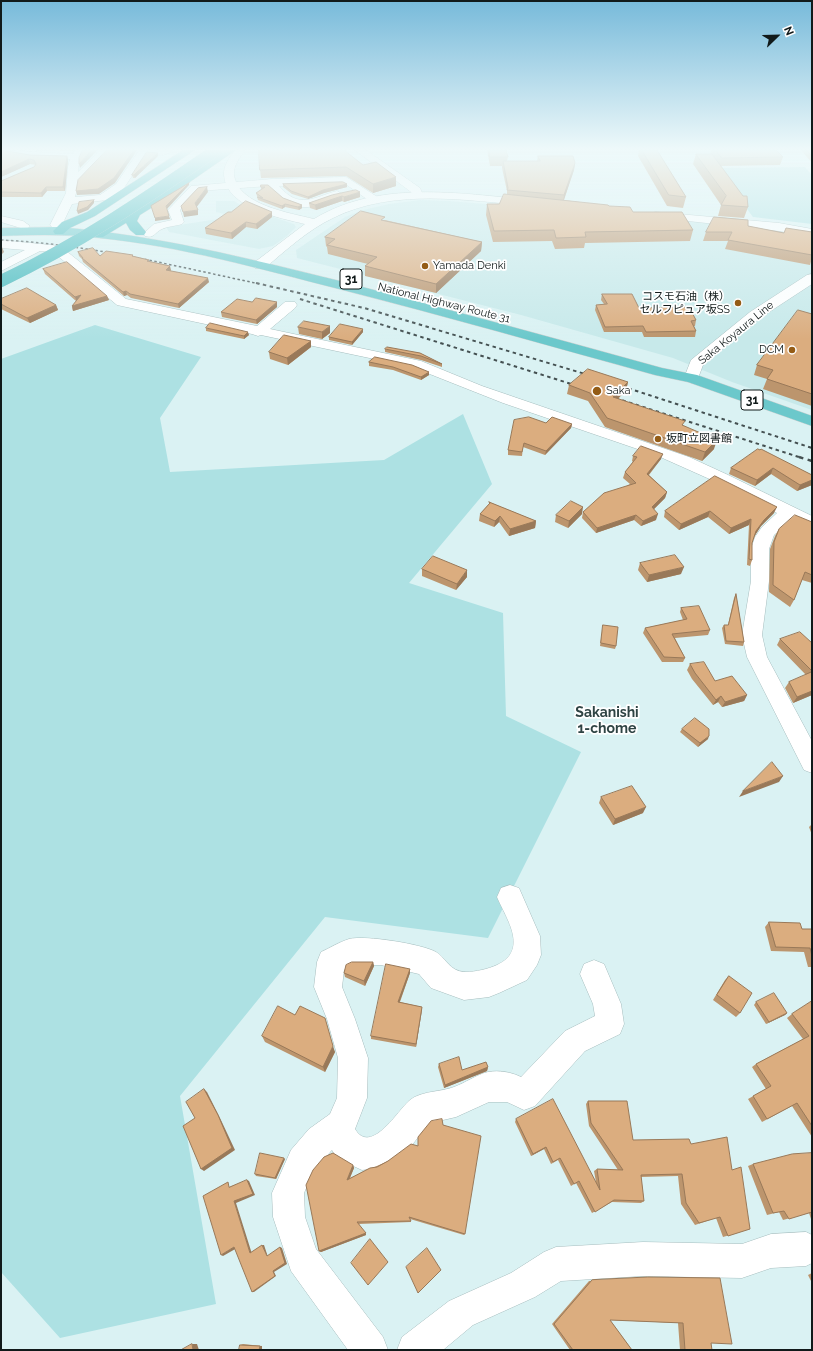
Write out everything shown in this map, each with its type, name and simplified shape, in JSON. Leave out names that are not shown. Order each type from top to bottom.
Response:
[{"type":"highway","points":[[60,227],[92,213]]},
{"type":"highway","points":[[1,272],[39,253],[107,213]]},
{"type":"highway","points":[[1,281],[78,241],[121,213]]},
{"type":"highway","points":[[104,231],[134,213]]},
{"type":"highway","points":[[134,213],[131,221],[134,227],[145,233]]},
{"type":"highway","name":"National Highway Route 31","points":[[1,227],[60,227],[145,233],[264,261],[660,372],[692,378],[812,421]]},
{"type":"highway","name":"National Highway Route 31","points":[[1,232],[60,227]]},
{"type":"highway","name":"National Highway Route 31","points":[[104,231],[159,243],[264,261]]},
{"type":"street","points":[[56,249],[57,240],[51,238],[51,235],[60,227],[64,213]]},
{"type":"street","points":[[145,233],[158,226],[178,222],[175,213]]},
{"type":"street","points":[[278,213],[316,223]]},
{"type":"street","points":[[264,261],[316,223],[335,213]]},
{"type":"street","points":[[641,214],[779,227],[812,233]]},
{"type":"street","points":[[1,219],[20,223],[24,226]]},
{"type":"street","points":[[1,244],[56,249],[122,302],[258,332],[416,364],[456,382],[665,454],[700,469],[812,523]]},
{"type":"street","points":[[1,268],[39,247]]},
{"type":"street","name":"Saka Koyaura Line","points":[[692,378],[696,363],[755,315],[812,278]]},
{"type":"street","name":"Saka Koyaura Line","points":[[767,323],[812,291]]},
{"type":"street","points":[[258,332],[290,305]]},
{"type":"street","name":"Saka Koyaura Line","points":[[692,378],[711,369]]},
{"type":"street","points":[[789,512],[768,531],[764,537],[760,549],[760,581],[752,634],[758,657],[812,763]]},
{"type":"street","points":[[370,1350],[303,1259],[288,1217],[288,1193],[302,1161],[320,1140],[341,1124],[352,1098],[353,1058],[341,1019],[328,987],[330,962],[350,952],[381,952],[427,962],[441,978],[464,986],[489,983],[517,970],[527,955],[527,936],[510,897]]},
{"type":"street","points":[[336,1128],[346,1144],[362,1154],[377,1152],[400,1135],[421,1110],[456,1102],[488,1087],[510,1087],[524,1096],[575,1041],[610,1024],[607,1004],[594,974]]},
{"type":"street","points":[[415,1350],[461,1313],[523,1284],[556,1264],[643,1259],[742,1262],[771,1251],[806,1249]]},
{"type":"shaded area","points":[[220,213],[262,213],[294,224],[296,227],[287,236],[273,246],[259,249],[169,232],[166,227],[218,219],[224,214]]},
{"type":"shaded area","points":[[355,213],[597,213],[781,228],[812,233],[812,410],[732,382],[673,358],[521,315],[297,258],[296,250],[345,217]]},
{"type":"shaded area","points":[[750,213],[812,213],[812,224],[753,217]]},
{"type":"shaded area","points":[[95,325],[201,357],[160,418],[170,472],[384,460],[463,414],[492,484],[409,583],[503,613],[506,716],[581,752],[488,938],[325,917],[180,1096],[216,1304],[60,1338],[1,1272],[1,359]]},
{"type":"building","points":[[153,213],[168,213],[169,216],[155,218]]},
{"type":"building","points":[[226,213],[271,213],[256,224],[246,222],[231,233],[205,228]]},
{"type":"building","points":[[358,213],[369,213],[385,217],[381,220],[482,242],[436,284],[365,266],[377,257],[327,245],[335,239],[325,237]]},
{"type":"building","points":[[489,213],[683,213],[693,230],[585,232],[586,237],[556,238],[554,230],[494,231]]},
{"type":"building","points":[[714,217],[748,220],[748,226],[784,233],[786,228],[812,232],[812,255],[728,240],[732,232],[706,232]]},
{"type":"building","points":[[93,248],[100,256],[106,251],[133,255],[132,256],[149,260],[147,261],[170,266],[166,270],[208,278],[178,304],[130,294],[126,291],[123,292],[82,258],[78,252]]},
{"type":"building","points":[[67,262],[107,296],[72,306],[81,295],[75,297],[43,269]]},
{"type":"building","points":[[27,288],[56,305],[27,318],[1,304],[1,299]]},
{"type":"building","points":[[602,294],[632,294],[639,308],[689,307],[696,320],[691,321],[696,331],[646,332],[643,326],[605,327],[596,305],[607,304]]},
{"type":"building","points":[[256,298],[277,302],[256,320],[221,312],[237,299],[252,302]]},
{"type":"building","name":"DCM","points":[[798,310],[812,314],[812,394],[767,379],[773,370],[757,365]]},
{"type":"building","points":[[304,321],[330,326],[322,332],[298,327]]},
{"type":"building","points":[[210,323],[248,332],[244,336],[206,328]]},
{"type":"building","points":[[340,324],[363,329],[352,342],[329,337]]},
{"type":"building","points":[[284,335],[311,341],[287,358],[269,352]]},
{"type":"building","points":[[387,347],[420,353],[442,364],[421,356],[385,349]]},
{"type":"building","points":[[375,357],[412,365],[429,372],[421,377],[393,367],[369,362]]},
{"type":"building","points":[[588,369],[628,382],[613,397],[685,421],[682,425],[717,440],[705,452],[607,418],[590,393],[569,385]]},
{"type":"building","points":[[529,417],[546,423],[552,417],[572,424],[546,451],[524,443],[522,452],[508,450],[514,420]]},
{"type":"building","points":[[641,446],[663,454],[647,474],[667,492],[652,507],[658,514],[643,521],[636,515],[597,528],[583,512],[604,493],[636,483],[625,472],[637,457],[633,456]]},
{"type":"building","points":[[758,449],[761,449],[812,475],[812,480],[800,485],[773,468],[757,480],[731,468]]},
{"type":"building","points":[[715,476],[777,507],[764,520],[756,531],[752,543],[752,560],[749,559],[751,519],[731,528],[710,511],[681,524],[665,511]]},
{"type":"building","points":[[571,501],[583,507],[569,521],[556,515]]},
{"type":"building","points":[[489,502],[536,521],[510,529],[500,516],[495,521],[480,514],[490,503]]},
{"type":"building","points":[[795,515],[812,522],[812,575],[805,572],[794,600],[773,585],[774,542],[779,529]]},
{"type":"building","points":[[675,555],[684,567],[649,575],[640,563]]},
{"type":"building","points":[[433,556],[467,570],[457,584],[422,569]]},
{"type":"building","points":[[736,594],[744,642],[726,641],[724,625],[728,625]]},
{"type":"building","points":[[699,606],[710,630],[672,634],[685,658],[664,657],[645,628],[687,619],[681,608]]},
{"type":"building","points":[[603,625],[618,627],[616,646],[601,643]]},
{"type":"building","points":[[800,632],[812,643],[812,671],[780,639]]},
{"type":"building","points":[[704,662],[715,681],[732,676],[747,695],[725,702],[721,696],[716,700],[695,673],[690,664]]},
{"type":"building","points":[[812,672],[812,691],[797,697],[789,682]]},
{"type":"building","points":[[695,718],[709,729],[709,736],[700,743],[682,729]]},
{"type":"building","points":[[772,762],[783,776],[743,791]]},
{"type":"building","points":[[632,786],[646,807],[615,819],[601,797]]},
{"type":"building","points":[[769,922],[800,923],[802,929],[812,929],[812,956],[810,948],[776,947]]},
{"type":"building","points":[[352,962],[373,962],[364,981],[344,973],[346,965]]},
{"type":"building","points":[[386,964],[410,969],[398,1002],[422,1007],[416,1044],[371,1036]]},
{"type":"building","points":[[729,976],[752,993],[740,1013],[717,995]]},
{"type":"building","points":[[774,993],[787,1013],[769,1022],[756,1002]]},
{"type":"building","points":[[812,1001],[812,1126],[797,1103],[767,1119],[753,1096],[771,1086],[756,1064],[809,1036],[792,1014]]},
{"type":"building","points":[[278,1006],[295,1015],[300,1006],[325,1018],[333,1046],[323,1067],[262,1036]]},
{"type":"building","points":[[459,1057],[462,1070],[486,1062],[488,1067],[445,1085],[439,1064]]},
{"type":"building","points":[[204,1089],[218,1115],[232,1148],[201,1169],[183,1126],[195,1118],[186,1102]]},
{"type":"building","points":[[553,1099],[600,1190],[597,1169],[623,1170],[591,1123],[588,1101],[627,1101],[633,1140],[689,1139],[691,1144],[727,1137],[732,1170],[741,1167],[750,1229],[728,1236],[720,1217],[699,1223],[686,1203],[682,1174],[641,1175],[644,1201],[614,1200],[595,1212],[579,1181],[574,1184],[560,1158],[553,1162],[546,1147],[533,1154],[516,1119]]},
{"type":"building","points":[[442,1119],[443,1125],[481,1136],[465,1234],[409,1217],[411,1221],[357,1222],[366,1233],[319,1251],[306,1185],[313,1170],[324,1157],[333,1153],[353,1165],[347,1180],[370,1168],[377,1167],[388,1161],[411,1144],[418,1146],[418,1137],[431,1121]]},
{"type":"building","points":[[260,1153],[284,1158],[275,1178],[255,1174]]},
{"type":"building","points":[[812,1153],[812,1212],[789,1219],[784,1211],[773,1213],[753,1164],[792,1154]]},
{"type":"building","points":[[247,1180],[253,1194],[234,1201],[250,1253],[262,1245],[267,1256],[280,1247],[285,1263],[273,1271],[275,1276],[252,1292],[234,1247],[221,1255],[203,1196],[228,1182],[229,1187]]},
{"type":"building","points":[[370,1239],[388,1262],[368,1285],[351,1263]]},
{"type":"building","points":[[427,1248],[441,1270],[418,1293],[406,1267]]},
{"type":"building","points":[[648,1277],[720,1278],[732,1344],[711,1343],[712,1350],[685,1350],[683,1323],[610,1320],[632,1350],[573,1350],[554,1324],[592,1280]]},
{"type":"building","points":[[192,1344],[193,1350],[181,1350]]},
{"type":"building","points":[[240,1345],[260,1346],[259,1350],[239,1350]]},
{"type":"railway","points":[[1,240],[34,242],[99,251],[260,284]]},
{"type":"railway","points":[[256,283],[364,308],[592,376]]},
{"type":"railway","points":[[300,299],[581,387]]},
{"type":"railway","points":[[615,384],[812,448]]},
{"type":"railway","points":[[609,396],[802,458]]},
{"type":"railway","points":[[799,457],[812,461]]},
{"type":"place","name":"Yamada Denki","points":[[425,266]]},
{"type":"place","name":"コスモ石油（株） セルフピュア坂SS","points":[[738,303]]},
{"type":"place","name":"DCM","points":[[792,350]]},
{"type":"place","name":"Saka","points":[[597,391]]},
{"type":"place","name":"坂町立図書館","points":[[658,439]]},
{"type":"district","name":"Sakanishi 1-chome","points":[[607,722]]}]
